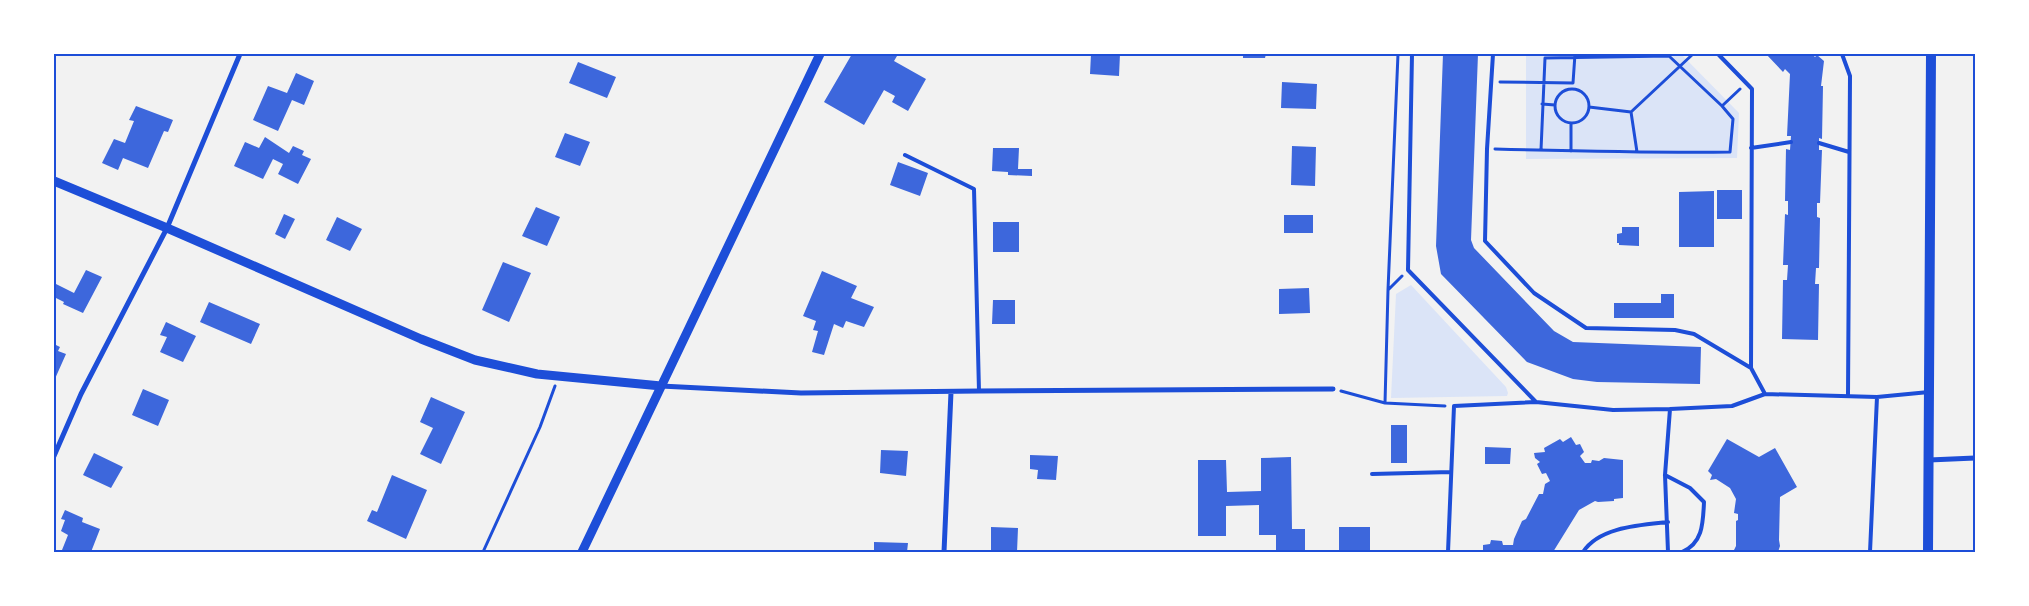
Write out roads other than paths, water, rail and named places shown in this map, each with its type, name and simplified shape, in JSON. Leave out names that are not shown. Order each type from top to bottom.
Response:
[{"type":"main road","points":[[1928,552],[1931,54]]},
{"type":"street","points":[[54,456],[81,394],[167,228],[240,54]]},
{"type":"street","points":[[582,552],[820,54]]},
{"type":"street","points":[[54,181],[167,228],[421,339],[475,360],[537,374],[661,386],[801,393],[951,392],[979,390],[1332,389]]},
{"type":"street","points":[[944,552],[951,392]]},
{"type":"street","points":[[1928,460],[1975,458]]},
{"type":"lane","points":[[1412,54],[1408,270],[1536,402]]},
{"type":"lane","points":[[1494,54],[1487,149],[1485,241],[1534,293],[1586,328],[1675,330],[1694,334],[1751,368]]},
{"type":"lane","points":[[1718,54],[1752,89],[1751,368],[1765,394]]},
{"type":"lane","points":[[1842,54],[1850,76],[1848,396]]},
{"type":"lane","points":[[1751,148],[1790,142]]},
{"type":"lane","points":[[1819,143],[1849,152]]},
{"type":"lane","points":[[905,155],[974,189],[979,390]]},
{"type":"lane","points":[[1448,552],[1454,406],[1536,402],[1613,410],[1732,406],[1765,394],[1877,396],[1929,392]]},
{"type":"lane","points":[[1870,552],[1877,396]]},
{"type":"lane","points":[[1668,552],[1665,475],[1670,408]]},
{"type":"lane","points":[[1372,474],[1451,472]]},
{"type":"lane","points":[[1665,475],[1690,488],[1704,502],[1700,538],[1690,548],[1682,552]]},
{"type":"lane","points":[[1583,552],[1605,533],[1668,522]]}]
